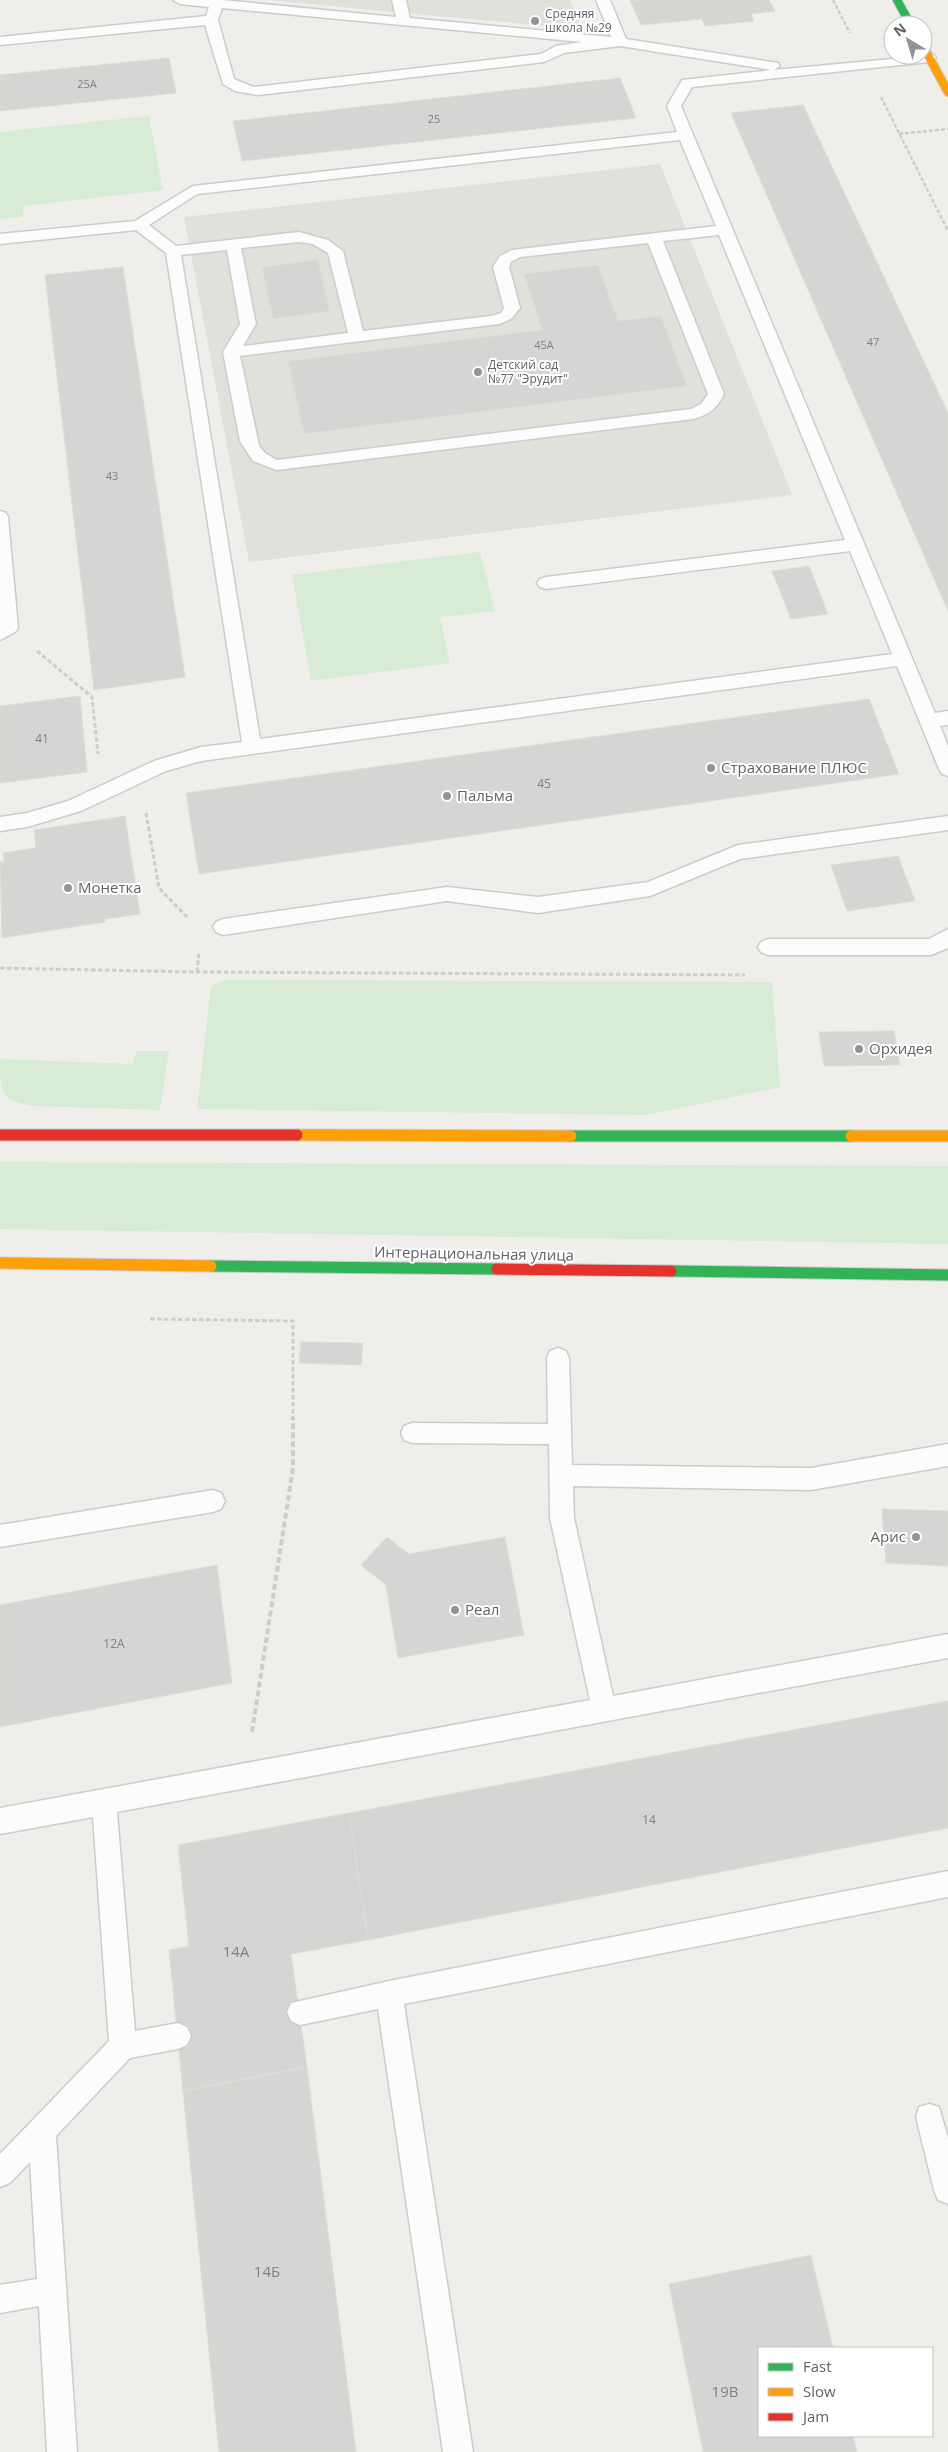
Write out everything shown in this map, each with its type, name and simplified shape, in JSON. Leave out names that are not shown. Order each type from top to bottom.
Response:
[{"type":"main road","points":[[897,0],[905,15]]},
{"type":"main road","points":[[933,65],[948,92]]},
{"type":"main road","points":[[0,1134],[948,1136]]},
{"type":"main road","name":"Интернациональная улица","points":[[0,1263],[948,1274]]},
{"type":"lane","points":[[180,0],[219,2],[404,22],[620,42],[801,71]]},
{"type":"lane","points":[[399,0],[404,22]]},
{"type":"lane","points":[[603,0],[620,42]]},
{"type":"lane","points":[[219,2],[211,20],[228,81],[235,87],[248,91],[544,58],[561,49],[620,42]]},
{"type":"lane","points":[[0,41],[211,20]]},
{"type":"lane","points":[[674,50],[687,83]]},
{"type":"lane","points":[[687,83],[883,60]]},
{"type":"lane","points":[[687,83],[674,106],[685,135],[948,769]]},
{"type":"lane","points":[[0,239],[139,225],[193,190],[685,135]]},
{"type":"lane","points":[[139,225],[173,251],[252,746]]},
{"type":"lane","points":[[231,352],[494,321],[506,316],[512,308],[501,267],[504,259],[517,253],[724,230]]},
{"type":"lane","points":[[173,251],[300,236],[310,237],[326,243],[335,251],[357,337]]},
{"type":"lane","points":[[233,244],[248,324],[231,352],[248,441],[254,454],[264,462],[277,465],[692,414],[712,405],[716,394],[654,238]]},
{"type":"lane","points":[[0,516],[5,631]]},
{"type":"lane","points":[[546,583],[854,545]]},
{"type":"lane","points":[[0,824],[27,820],[74,806],[140,777],[160,766],[201,754],[902,659]]},
{"type":"lane","points":[[929,721],[948,718]]},
{"type":"lane","points":[[223,927],[447,894],[538,905],[622,893],[650,888],[738,852],[948,823]]},
{"type":"lane","points":[[768,947],[931,947],[944,941],[948,936]]},
{"type":"lane","points":[[558,1358],[562,1518],[604,1709]]},
{"type":"lane","points":[[412,1434],[559,1434]]},
{"type":"lane","points":[[560,1475],[811,1479],[948,1455]]},
{"type":"lane","points":[[0,1536],[214,1501]]},
{"type":"lane","points":[[0,1821],[948,1646]]},
{"type":"lane","points":[[104,1802],[123,2046]]},
{"type":"lane","points":[[300,2012],[948,1884]]},
{"type":"lane","points":[[389,1994],[458,2452]]},
{"type":"lane","points":[[0,2173],[123,2046],[178,2036]]},
{"type":"lane","points":[[929,2117],[948,2190]]},
{"type":"lane","points":[[42,2131],[62,2452]]},
{"type":"lane","points":[[0,2300],[52,2290]]},
{"type":"path","points":[[833,0],[948,231]]},
{"type":"path","points":[[899,134],[948,129]]},
{"type":"path","points":[[5,631],[92,697],[100,769],[140,777],[159,888],[189,919]]},
{"type":"path","points":[[197,972],[199,948]]},
{"type":"path","points":[[0,968],[197,972],[750,975]]},
{"type":"path","points":[[150,1319],[292,1321],[293,1468],[245,1776]]},
{"type":"shaded area","name":"Средняя школа №29","points":[[269,0],[570,0],[581,29],[403,13]]},
{"type":"shaded area","name":"Детский сад №77 \"Эрудит\"","points":[[660,164],[792,495],[249,562],[184,217]]},
{"type":"green space","points":[[149,116],[163,190],[24,206],[22,217],[0,219],[0,132]]},
{"type":"green space","points":[[480,552],[495,611],[440,617],[450,663],[311,681],[292,575]]},
{"type":"green space","points":[[226,980],[772,982],[780,1087],[647,1115],[197,1109],[211,986]]},
{"type":"green space","points":[[136,1051],[169,1051],[160,1110],[33,1106],[14,1101],[4,1092],[2,1086],[0,1059],[133,1064]]},
{"type":"green space","points":[[0,1162],[948,1166],[948,1244],[0,1229]]},
{"type":"building","points":[[630,0],[769,0],[775,11],[751,14],[754,21],[705,26],[702,19],[641,25]]},
{"type":"building","points":[[169,58],[176,93],[0,111],[0,75]]},
{"type":"building","points":[[620,78],[636,118],[242,161],[233,121]]},
{"type":"building","points":[[803,105],[948,413],[948,611],[731,113]]},
{"type":"building","points":[[318,260],[330,311],[273,319],[262,267]]},
{"type":"building","points":[[598,265],[618,321],[661,316],[687,386],[304,434],[288,361],[542,330],[524,274]]},
{"type":"building","points":[[123,267],[185,677],[94,690],[45,275]]},
{"type":"building","points":[[809,566],[828,614],[791,619],[772,571]]},
{"type":"building","points":[[80,696],[87,772],[0,783],[0,706]]},
{"type":"building","points":[[869,699],[899,774],[199,874],[186,793]]},
{"type":"building","name":"Монетка","points":[[125,816],[140,914],[105,919],[105,922],[2,938],[0,862],[4,862],[3,853],[36,848],[34,830]]},
{"type":"building","points":[[898,856],[915,901],[847,911],[831,865]]},
{"type":"building","name":"Орхидея","points":[[894,1031],[900,1065],[824,1066],[819,1032]]},
{"type":"building","points":[[301,1342],[363,1343],[361,1365],[299,1363]]},
{"type":"building","name":"Арис","points":[[882,1509],[948,1511],[948,1566],[886,1563]]},
{"type":"building","name":"Реал","points":[[387,1537],[409,1554],[505,1537],[524,1635],[398,1658],[386,1585],[361,1565]]},
{"type":"building","points":[[217,1565],[232,1683],[0,1727],[0,1605]]},
{"type":"building","points":[[948,1701],[948,1828],[368,1940],[349,1813]]},
{"type":"building","points":[[349,1813],[368,1940],[291,1954],[307,2067],[183,2091],[169,1950],[189,1946],[178,1845]]},
{"type":"building","points":[[307,2067],[356,2452],[219,2452],[183,2091]]},
{"type":"building","points":[[811,2255],[833,2347],[758,2347],[758,2437],[853,2437],[857,2452],[703,2452],[669,2284]]},
{"type":"traffic: fast","points":[[897,0],[905,15]]},
{"type":"traffic: fast","points":[[571,1136],[851,1136]]},
{"type":"traffic: fast","points":[[211,1266],[497,1269]]},
{"type":"traffic: fast","points":[[671,1271],[948,1275]]},
{"type":"traffic: slow","points":[[933,64],[948,92]]},
{"type":"traffic: slow","points":[[297,1135],[571,1136]]},
{"type":"traffic: slow","points":[[851,1136],[948,1136]]},
{"type":"traffic: slow","points":[[0,1263],[211,1266]]},
{"type":"traffic: jam","points":[[0,1135],[297,1135]]},
{"type":"traffic: jam","points":[[497,1269],[671,1271]]},
{"type":"place","name":"Средняя школа №29","points":[[535,21]]},
{"type":"place","name":"Детский сад №77 \"Эрудит\"","points":[[478,372]]},
{"type":"place","name":"Страхование ПЛЮС","points":[[711,768]]},
{"type":"place","name":"Пальма","points":[[447,796]]},
{"type":"place","name":"Монетка","points":[[68,888]]},
{"type":"place","name":"Орхидея","points":[[859,1049]]},
{"type":"place","name":"Арис","points":[[916,1537]]},
{"type":"place","name":"Реал","points":[[455,1610]]}]
